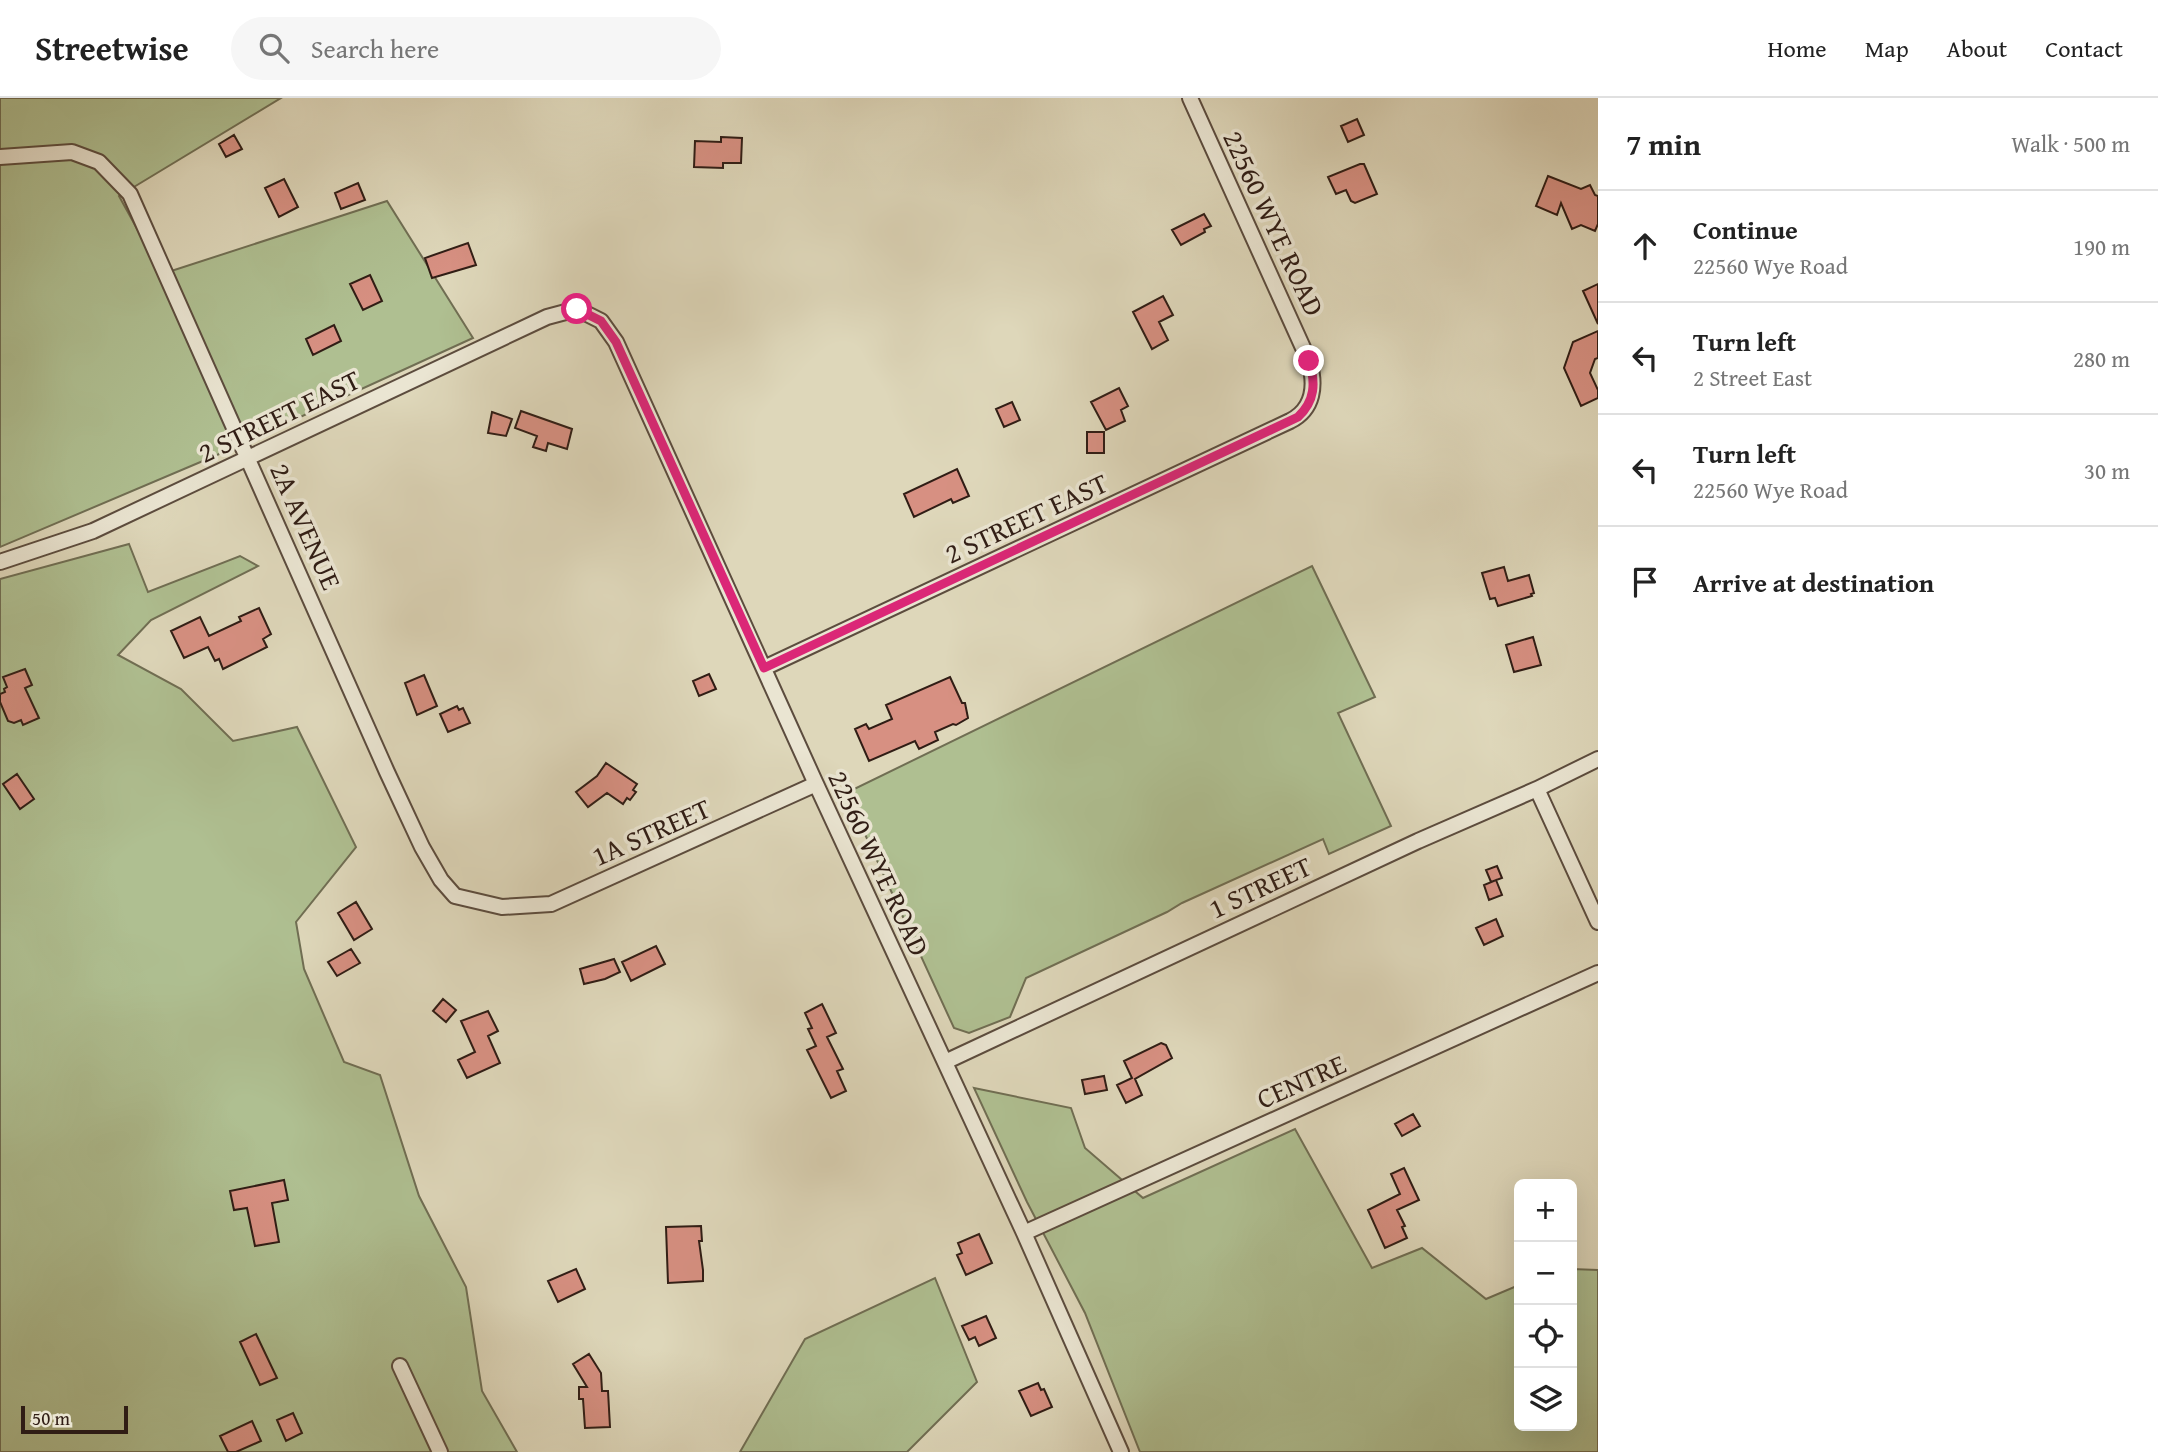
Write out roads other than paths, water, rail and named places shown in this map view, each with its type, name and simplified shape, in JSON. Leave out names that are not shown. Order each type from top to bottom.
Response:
[{"type":"street","name":"22560 WYE ROAD","points":[[1190,98],[1309,361],[1314,383],[1306,410]]},
{"type":"street","name":"2A AVENUE","points":[[0,157],[72,152],[99,162],[130,194],[422,847],[441,880],[454,896],[502,907]]},
{"type":"street","name":"22560 WYE ROAD","points":[[577,309],[601,321],[616,342],[816,784],[1024,1233],[1121,1452]]},
{"type":"street","name":"2 STREET EAST","points":[[0,562],[93,531],[478,348],[547,317],[577,309]]},
{"type":"street","name":"2 STREET EAST","points":[[764,668],[1290,421],[1306,410]]},
{"type":"street","name":"1 STREET","points":[[945,1062],[1598,759]]},
{"type":"street","name":"1A STREET","points":[[502,907],[551,904],[816,784]]},
{"type":"street","points":[[1537,789],[1598,922]]},
{"type":"street","name":"CENTRE","points":[[1024,1233],[1598,973]]},
{"type":"street","points":[[400,1366],[440,1452]]}]
